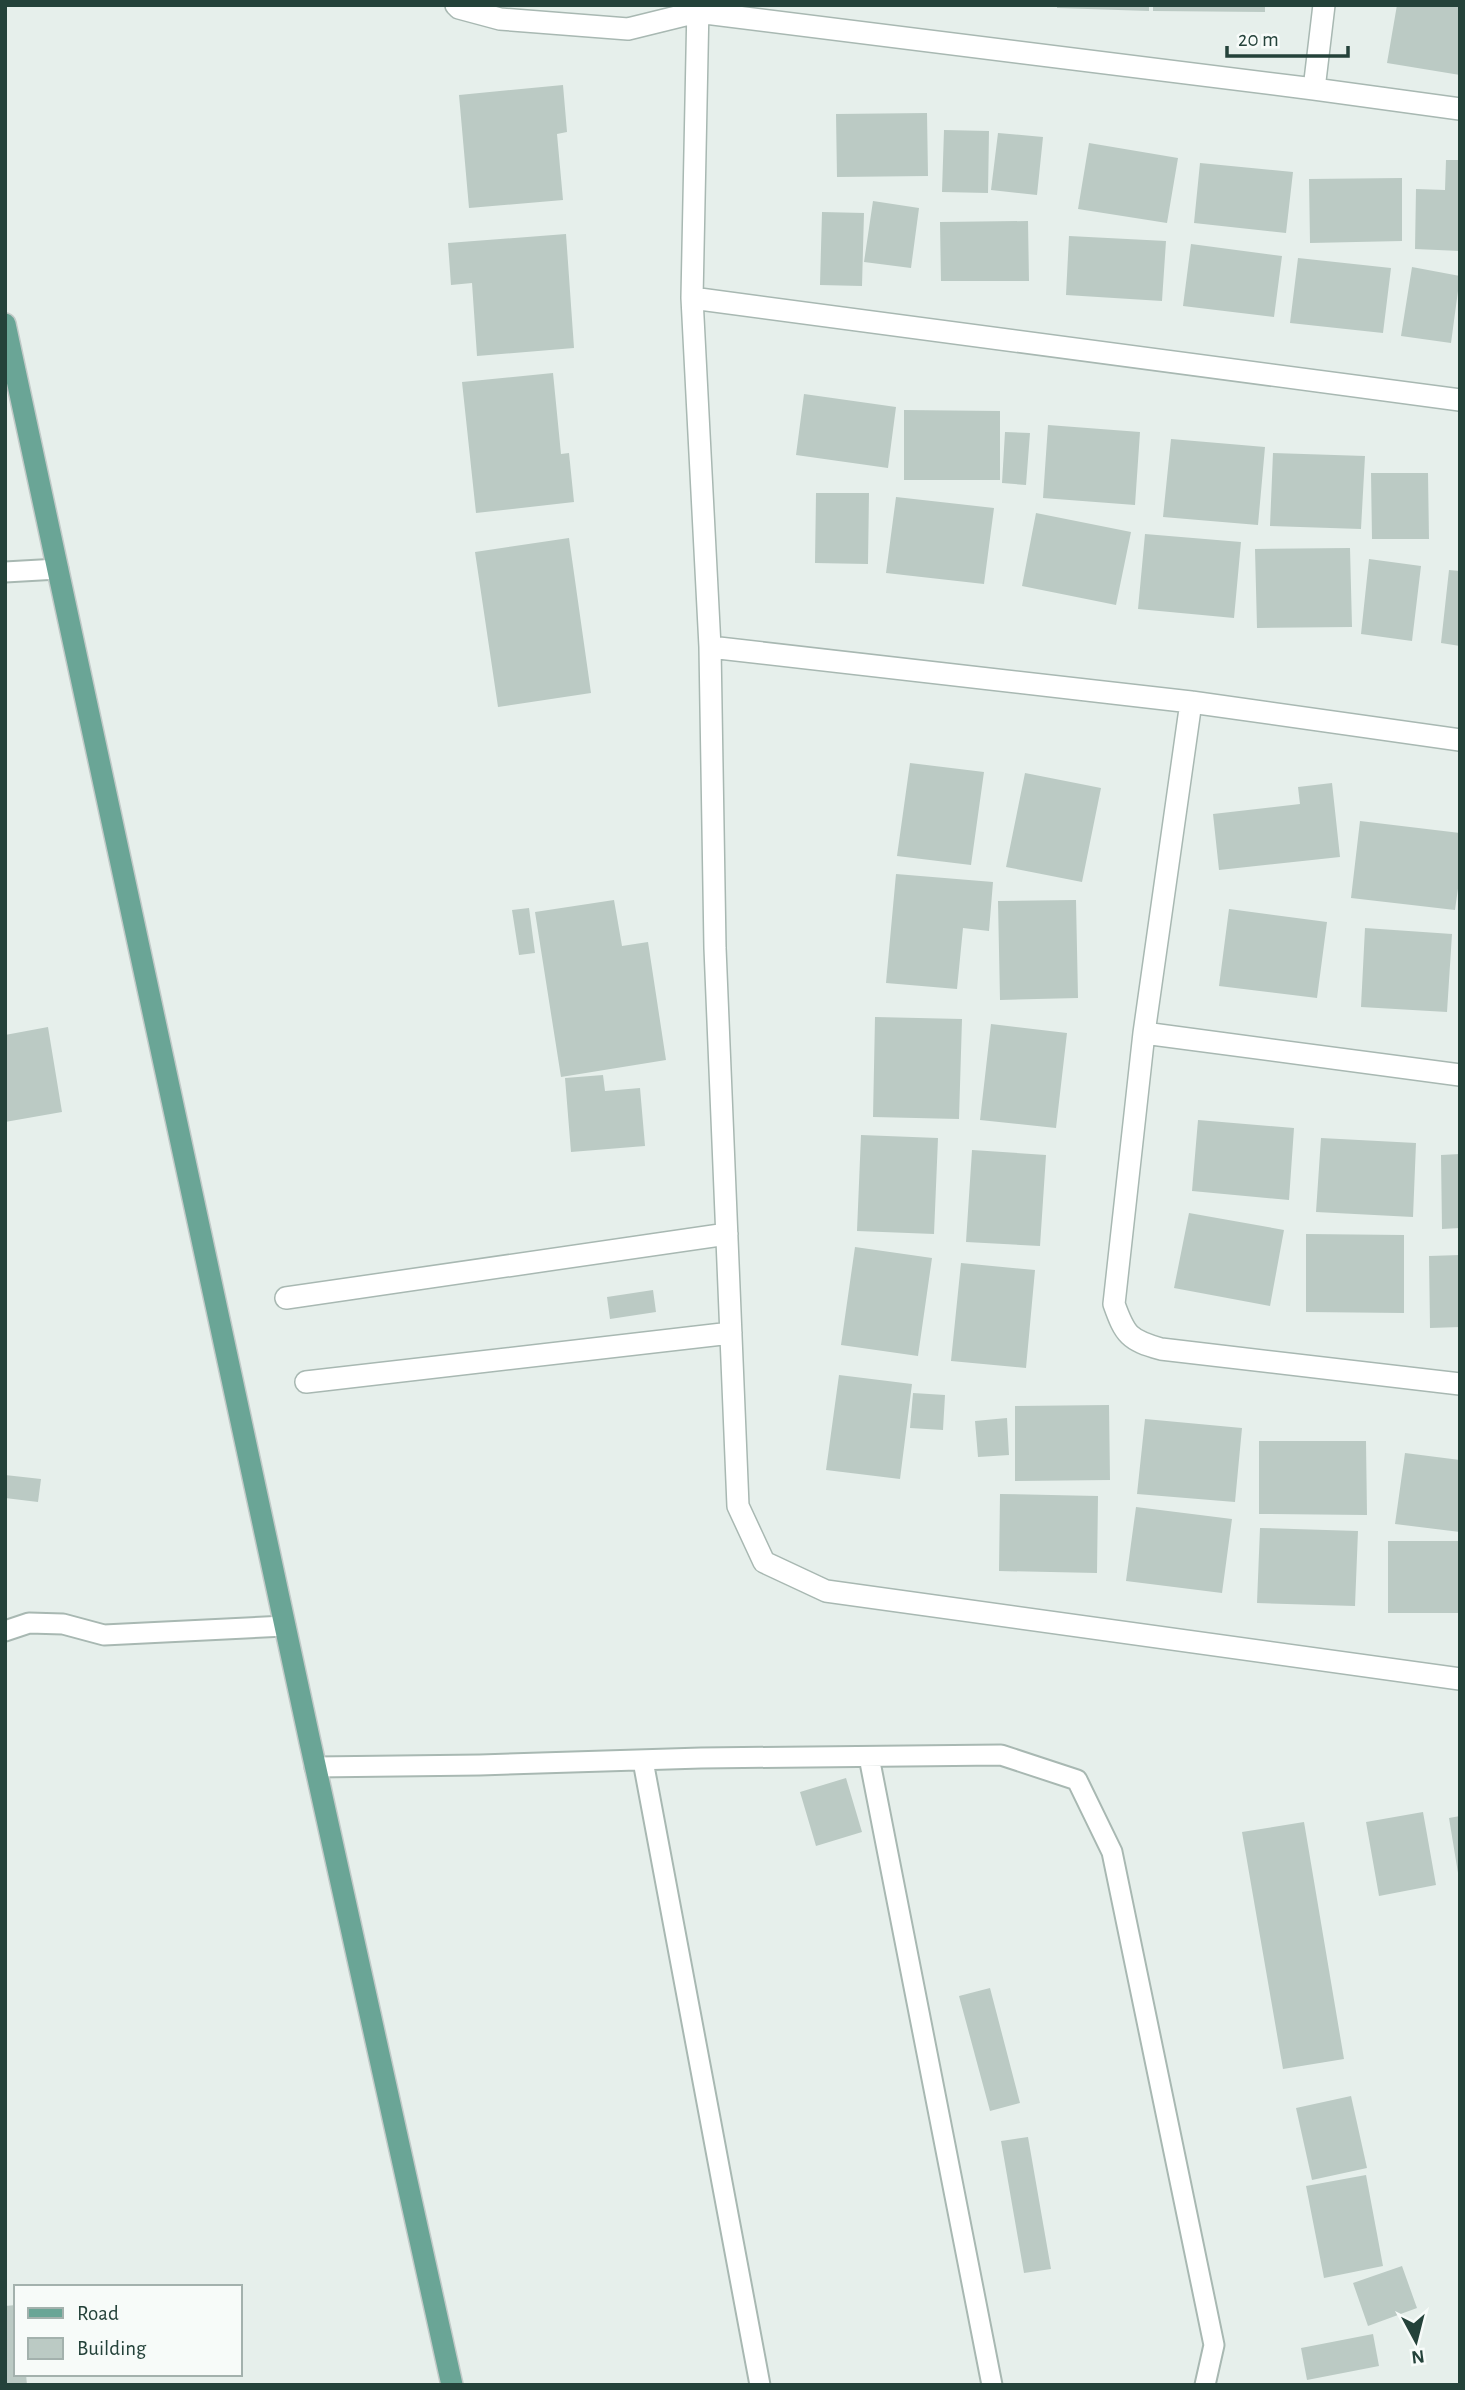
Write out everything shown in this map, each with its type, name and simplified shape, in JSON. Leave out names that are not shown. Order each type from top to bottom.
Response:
[{"type":"main road","points":[[5,324],[315,1767],[452,2385]]},
{"type":"street","points":[[456,5],[500,19],[628,29],[697,9],[1460,109]]},
{"type":"street","points":[[1314,89],[1324,5]]},
{"type":"street","points":[[697,9],[692,298],[710,647],[715,948],[738,1506],[764,1562],[826,1591],[1460,1679]]},
{"type":"street","points":[[692,298],[1460,400]]},
{"type":"street","points":[[710,647],[1191,702],[1460,740]]},
{"type":"street","points":[[1191,702],[1144,1034],[1114,1304],[1122,1328],[1138,1343],[1161,1349],[1460,1384]]},
{"type":"street","points":[[1144,1034],[1460,1074]]},
{"type":"street","points":[[286,1298],[727,1234]]},
{"type":"street","points":[[306,1382],[731,1333]]},
{"type":"lane","points":[[5,572],[58,569]]},
{"type":"lane","points":[[5,1631],[29,1623],[63,1624],[104,1634],[285,1626]]},
{"type":"lane","points":[[315,1767],[701,1758],[1001,1755],[1077,1780],[1112,1852],[1214,2345],[1205,2385]]},
{"type":"lane","points":[[869,1757],[992,2385]]},
{"type":"lane","points":[[643,1761],[760,2385]]},
{"type":"building","points":[[1057,5],[1149,5],[1149,11],[1057,8]]},
{"type":"building","points":[[1153,5],[1265,5],[1265,12],[1153,11]]},
{"type":"building","points":[[1397,5],[1460,5],[1460,75],[1387,63]]},
{"type":"building","points":[[563,85],[567,132],[557,134],[563,200],[469,208],[459,95]]},
{"type":"building","points":[[927,113],[928,176],[837,177],[836,114]]},
{"type":"building","points":[[944,130],[989,131],[988,193],[942,192]]},
{"type":"building","points":[[998,133],[1043,137],[1037,195],[991,190]]},
{"type":"building","points":[[1089,143],[1178,158],[1167,223],[1078,209]]},
{"type":"building","points":[[1446,160],[1460,160],[1460,251],[1415,249],[1416,189],[1445,190]]},
{"type":"building","points":[[1200,163],[1293,172],[1286,233],[1194,223]]},
{"type":"building","points":[[1402,178],[1402,241],[1310,243],[1309,179]]},
{"type":"building","points":[[873,201],[919,208],[911,268],[864,262]]},
{"type":"building","points":[[822,212],[864,213],[862,286],[820,285]]},
{"type":"building","points":[[1028,221],[1029,281],[941,281],[940,222]]},
{"type":"building","points":[[566,234],[574,348],[477,356],[472,283],[451,285],[448,243]]},
{"type":"building","points":[[1069,236],[1166,241],[1162,301],[1066,295]]},
{"type":"building","points":[[1191,244],[1282,256],[1274,317],[1183,306]]},
{"type":"building","points":[[1298,258],[1391,268],[1383,333],[1290,323]]},
{"type":"building","points":[[1412,267],[1460,276],[1451,343],[1401,336]]},
{"type":"building","points":[[553,373],[561,454],[569,453],[574,502],[476,513],[462,382]]},
{"type":"building","points":[[804,394],[896,407],[888,468],[796,455]]},
{"type":"building","points":[[904,410],[1000,411],[1000,480],[904,480]]},
{"type":"building","points":[[1048,425],[1140,432],[1135,505],[1043,498]]},
{"type":"building","points":[[1005,432],[1030,433],[1026,485],[1002,483]]},
{"type":"building","points":[[1171,439],[1265,447],[1258,525],[1163,517]]},
{"type":"building","points":[[1273,453],[1365,456],[1361,529],[1270,526]]},
{"type":"building","points":[[1371,473],[1428,473],[1429,539],[1372,539]]},
{"type":"building","points":[[816,493],[869,493],[868,564],[815,563]]},
{"type":"building","points":[[896,497],[994,508],[984,584],[886,573]]},
{"type":"building","points":[[1036,513],[1131,532],[1116,605],[1022,586]]},
{"type":"building","points":[[1145,534],[1241,542],[1234,618],[1138,609]]},
{"type":"building","points":[[569,538],[591,693],[498,707],[475,552]]},
{"type":"building","points":[[1350,548],[1352,627],[1257,628],[1255,549]]},
{"type":"building","points":[[1369,559],[1421,566],[1412,641],[1361,634]]},
{"type":"building","points":[[1449,570],[1460,571],[1460,646],[1441,643]]},
{"type":"building","points":[[910,763],[984,772],[971,865],[897,856]]},
{"type":"building","points":[[1025,773],[1101,788],[1082,882],[1006,867]]},
{"type":"building","points":[[1332,783],[1340,857],[1219,870],[1213,814],[1300,804],[1298,787]]},
{"type":"building","points":[[1360,821],[1460,833],[1460,874],[1455,910],[1351,898]]},
{"type":"building","points":[[896,874],[993,882],[989,931],[963,928],[957,989],[886,983]]},
{"type":"building","points":[[614,900],[622,946],[648,942],[666,1060],[561,1077],[535,912]]},
{"type":"building","points":[[1076,900],[1078,998],[1000,1000],[998,901]]},
{"type":"building","points":[[529,908],[535,953],[519,955],[512,910]]},
{"type":"building","points":[[1229,909],[1327,922],[1317,998],[1219,986]]},
{"type":"building","points":[[1365,928],[1452,934],[1447,1012],[1361,1007]]},
{"type":"building","points":[[875,1017],[962,1019],[959,1119],[873,1117]]},
{"type":"building","points":[[991,1024],[1067,1033],[1056,1128],[980,1120]]},
{"type":"building","points":[[48,1027],[62,1112],[5,1122],[5,1035]]},
{"type":"building","points":[[603,1075],[605,1091],[640,1088],[645,1146],[571,1152],[565,1078]]},
{"type":"building","points":[[1198,1120],[1294,1128],[1289,1200],[1192,1191]]},
{"type":"building","points":[[861,1135],[938,1138],[934,1234],[857,1231]]},
{"type":"building","points":[[1321,1138],[1416,1143],[1413,1217],[1316,1212]]},
{"type":"building","points":[[972,1150],[1046,1155],[1040,1246],[966,1242]]},
{"type":"building","points":[[1460,1154],[1460,1228],[1442,1229],[1441,1155]]},
{"type":"building","points":[[1189,1213],[1284,1230],[1270,1306],[1174,1288]]},
{"type":"building","points":[[1306,1234],[1404,1235],[1404,1313],[1306,1312]]},
{"type":"building","points":[[855,1247],[932,1258],[918,1356],[841,1345]]},
{"type":"building","points":[[1460,1255],[1460,1327],[1430,1328],[1429,1256]]},
{"type":"building","points":[[961,1263],[1035,1270],[1026,1368],[951,1361]]},
{"type":"building","points":[[653,1290],[656,1312],[610,1319],[607,1297]]},
{"type":"building","points":[[839,1375],[912,1384],[900,1479],[826,1470]]},
{"type":"building","points":[[913,1393],[945,1395],[943,1430],[910,1428]]},
{"type":"building","points":[[1109,1405],[1110,1480],[1015,1481],[1015,1406]]},
{"type":"building","points":[[1007,1418],[1009,1455],[978,1457],[975,1421]]},
{"type":"building","points":[[1145,1419],[1242,1428],[1235,1502],[1137,1494]]},
{"type":"building","points":[[1259,1441],[1366,1441],[1367,1515],[1259,1514]]},
{"type":"building","points":[[1405,1453],[1460,1460],[1460,1532],[1395,1524]]},
{"type":"building","points":[[5,1475],[41,1479],[38,1502],[5,1498]]},
{"type":"building","points":[[1000,1494],[1098,1496],[1097,1573],[999,1571]]},
{"type":"building","points":[[1136,1507],[1232,1519],[1222,1593],[1126,1581]]},
{"type":"building","points":[[1260,1528],[1358,1531],[1355,1606],[1257,1603]]},
{"type":"building","points":[[1388,1541],[1460,1541],[1460,1613],[1388,1613]]},
{"type":"building","points":[[846,1778],[862,1832],[816,1846],[800,1792]]},
{"type":"building","points":[[1423,1812],[1436,1885],[1379,1896],[1366,1822]]},
{"type":"building","points":[[1460,1816],[1460,1873],[1458,1873],[1449,1818]]},
{"type":"building","points":[[1304,1822],[1344,2059],[1283,2069],[1242,1832]]},
{"type":"building","points":[[990,1988],[1020,2103],[990,2111],[959,1996]]},
{"type":"building","points":[[1351,2096],[1367,2168],[1312,2180],[1296,2108]]},
{"type":"building","points":[[1028,2137],[1051,2269],[1024,2273],[1001,2141]]},
{"type":"building","points":[[1366,2175],[1383,2266],[1324,2278],[1306,2186]]},
{"type":"building","points":[[1402,2266],[1417,2308],[1368,2326],[1353,2283]]},
{"type":"building","points":[[14,2305],[14,2376],[26,2376],[27,2385],[5,2385],[5,2306]]},
{"type":"building","points":[[1373,2334],[1379,2366],[1307,2380],[1301,2348]]}]
